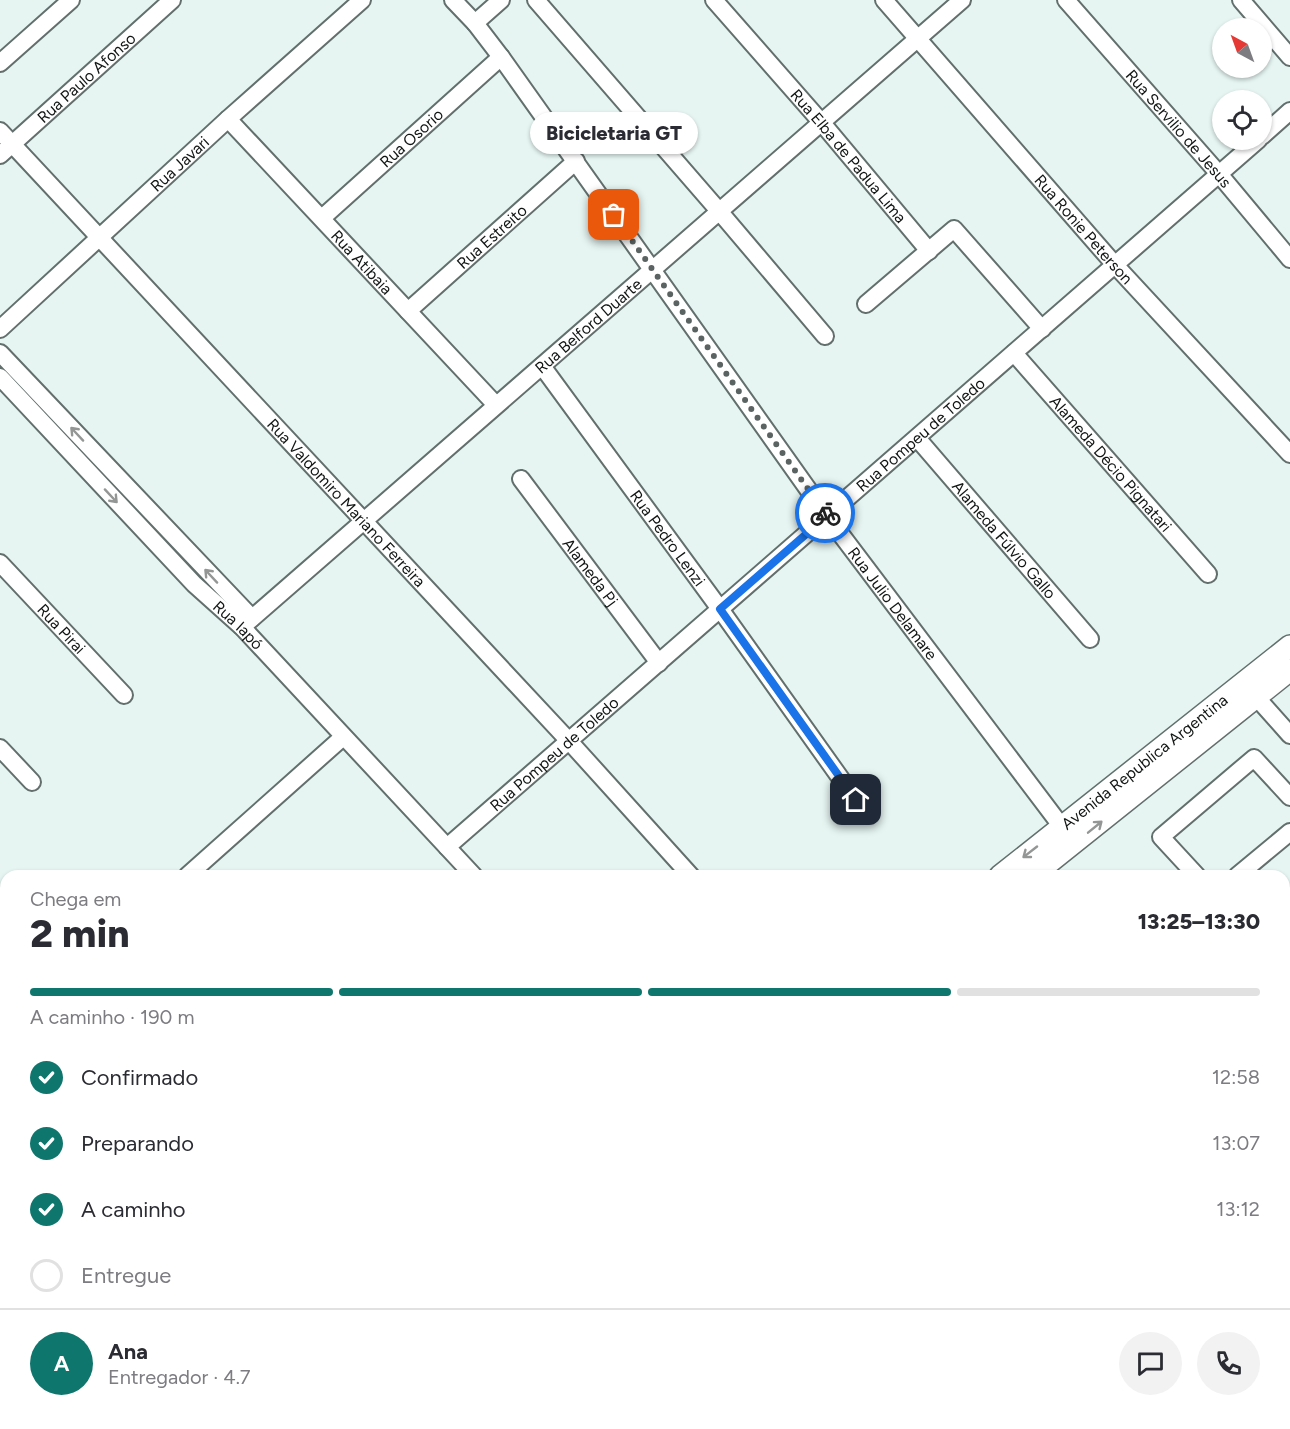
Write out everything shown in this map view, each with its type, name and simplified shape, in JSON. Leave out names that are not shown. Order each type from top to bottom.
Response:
[{"type":"main road","name":"Avenida Republica Argentina","points":[[1010,870],[1068,835],[1250,690],[1290,646]]},
{"type":"main road","name":"Avenida Republica Argentina","points":[[1250,690],[1290,670]]},
{"type":"main road","name":"Avenida Republica Argentina","points":[[1037,870],[1068,835]]},
{"type":"street","points":[[0,63],[71,0]]},
{"type":"street","name":"Rua Paulo Afonso","points":[[6,149],[172,0]]},
{"type":"street","name":"Rua Javari","points":[[0,329],[228,119],[362,0]]},
{"type":"street","name":"Rua Julio Delamare","points":[[453,0],[475,23],[501,57],[827,516],[1068,835]]},
{"type":"street","points":[[475,23],[501,0]]},
{"type":"street","points":[[536,0],[825,336]]},
{"type":"street","name":"Rua Elba de Padua Lima","points":[[714,0],[822,123],[929,251]]},
{"type":"street","name":"Rua Ronie Peterson","points":[[884,0],[1114,265],[1290,454]]},
{"type":"street","name":"Rua Belford Duarte","points":[[247,623],[962,0]]},
{"type":"street","name":"Rua Servilio de Jesus","points":[[1066,0],[1219,174],[1290,259]]},
{"type":"street","points":[[1241,0],[1290,57]]},
{"type":"street","name":"Rua Osorio","points":[[322,218],[501,57]]},
{"type":"street","points":[[1272,127],[1290,111]]},
{"type":"street","name":"Rua Atibaia","points":[[228,119],[496,405]]},
{"type":"street","name":"Rua Valdomiro Mariano Ferreira","points":[[0,130],[6,149],[100,238],[569,741],[686,870]]},
{"type":"street","name":"Rua Pompeu de Toledo","points":[[447,847],[1247,150]]},
{"type":"street","name":"Rua Estreito","points":[[408,310],[576,161]]},
{"type":"street","points":[[866,304],[954,229],[1042,329]]},
{"type":"street","name":"Rua Iapó","points":[[0,353],[247,623],[343,736],[468,870]]},
{"type":"street","name":"Alameda Décio Pignatari","points":[[1014,353],[1208,574]]},
{"type":"street","name":"Rua Pedro Lenzi","points":[[542,366],[856,800]]},
{"type":"street","name":"Rua Iapó","points":[[0,377],[194,584],[247,623]]},
{"type":"street","name":"Alameda Fúlvio Gallo","points":[[917,438],[1090,639]]},
{"type":"street","name":"Alameda Pj","points":[[521,479],[659,663]]},
{"type":"street","name":"Rua Pirai","points":[[0,562],[124,695]]},
{"type":"street","points":[[1250,690],[1290,735]]},
{"type":"street","points":[[194,870],[343,736]]},
{"type":"street","points":[[0,748],[32,782]]},
{"type":"street","points":[[1191,870],[1161,837],[1254,758],[1290,797]]},
{"type":"street","points":[[1244,870],[1290,832]]},
{"type":"way so far","points":[[614,215],[825,513]]},
{"type":"place","name":"Bicicletaria GT","points":[[614,215]]},
{"type":"route","points":[[825,513],[827,516],[720,609],[856,800]]}]
